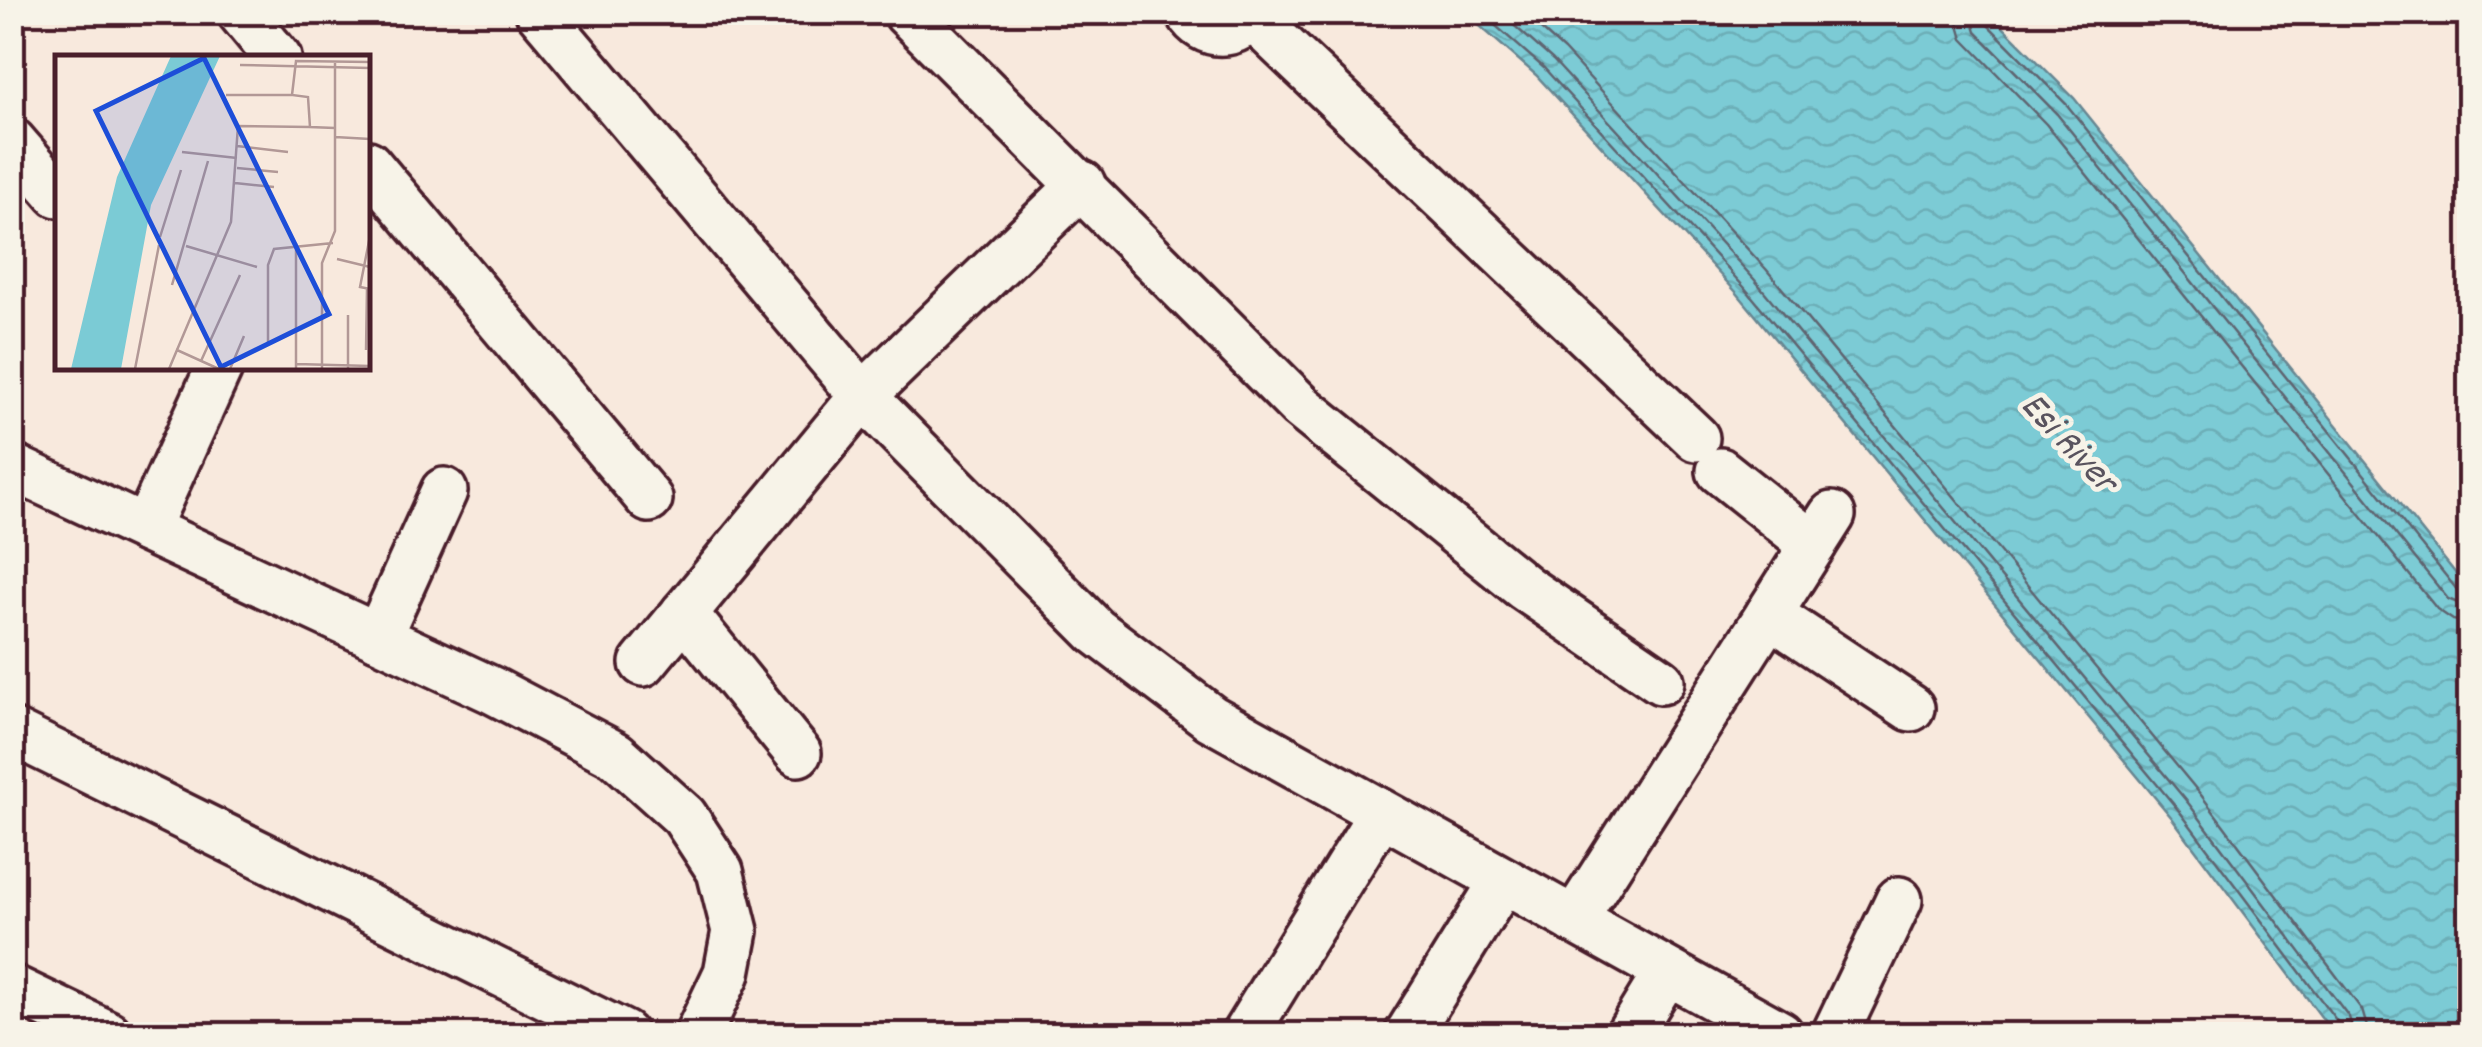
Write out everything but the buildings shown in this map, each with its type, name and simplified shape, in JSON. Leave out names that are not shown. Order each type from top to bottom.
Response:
[{"type":"street","points":[[240,12],[276,55]]},
{"type":"street","points":[[540,12],[862,396],[1096,631],[1211,718],[1501,884],[1780,1034]]},
{"type":"street","points":[[906,12],[1300,406],[1525,588],[1661,681]]},
{"type":"street","points":[[1188,12],[1212,32],[1235,30],[1253,15],[1708,454],[1822,530],[1574,920]]},
{"type":"street","points":[[12,141],[55,191]]},
{"type":"street","points":[[370,166],[649,498]]},
{"type":"street","points":[[644,663],[862,396],[1082,184]]},
{"type":"street","points":[[146,530],[219,370]]},
{"type":"street","points":[[12,467],[378,637],[616,755],[684,816],[720,871],[736,931],[726,973],[698,1034]]},
{"type":"street","points":[[378,637],[444,491]]},
{"type":"street","points":[[684,613],[798,752]]},
{"type":"street","points":[[1769,614],[1911,708]]},
{"type":"street","points":[[14,736],[624,1034]]},
{"type":"street","points":[[1245,1034],[1381,814]]},
{"type":"street","points":[[1408,1034],[1501,884]]},
{"type":"street","points":[[1835,1034],[1900,900]]},
{"type":"street","points":[[1629,1034],[1667,972]]},
{"type":"street","points":[[12,988],[108,1034]]},
{"type":"water","name":"Esi River","points":[[1465,13],[1989,13],[2074,98],[2469,590],[2469,1034],[2334,1034],[2172,818],[1737,293],[1536,75]]}]
